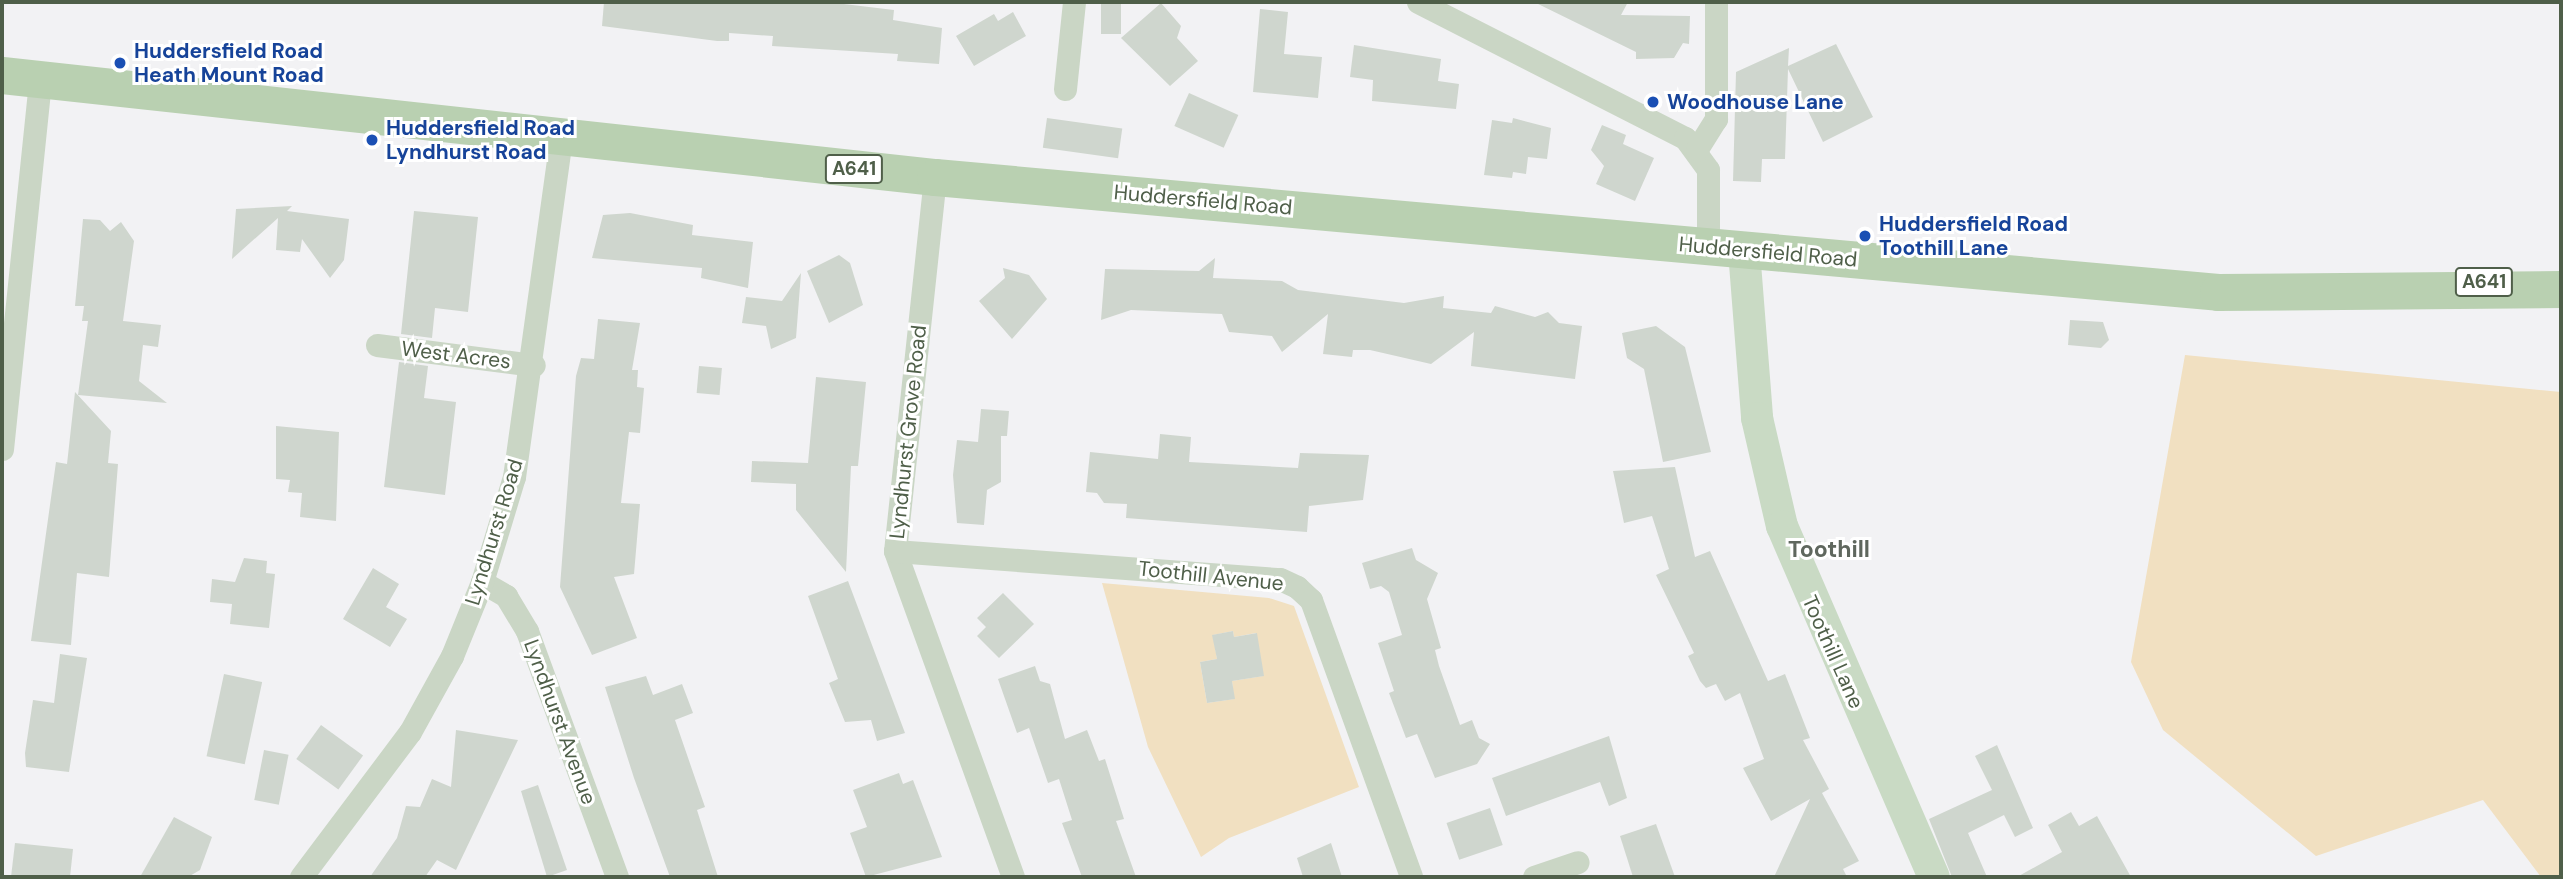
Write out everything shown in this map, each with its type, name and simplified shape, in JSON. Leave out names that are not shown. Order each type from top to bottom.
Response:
[{"type":"main road","name":"Huddersfield Road","points":[[2,75],[561,139],[936,177],[2218,292],[2407,293],[2561,289]]},
{"type":"main road","name":"Huddersfield Road","points":[[2407,293],[2561,270]]},
{"type":"street","points":[[1065,89],[1073,2]]},
{"type":"street","points":[[1419,2],[1669,127],[1697,149],[1708,170],[1708,248]]},
{"type":"street","points":[[1697,149],[1716,119],[1716,2]]},
{"type":"street","points":[[2,449],[40,80]]},
{"type":"street","name":"Lyndhurst Road","points":[[302,877],[410,732],[452,656],[482,582],[514,477],[534,365],[561,139]]},
{"type":"street","name":"Lyndhurst Grove Road","points":[[936,177],[895,551],[1013,877]]},
{"type":"street","name":"Toothill Lane","points":[[1744,251],[1757,418],[1782,526],[1934,877]]},
{"type":"street","name":"West Acres","points":[[377,345],[534,365]]},
{"type":"street","name":"Toothill Avenue","points":[[895,551],[1280,579],[1297,587],[1311,600],[1411,877]]},
{"type":"street","name":"Lyndhurst Avenue","points":[[482,582],[506,596],[527,631],[617,877]]},
{"type":"street","points":[[1534,877],[1578,862]]},
{"type":"shaded area","points":[[2185,355],[2561,392],[2561,877],[2541,877],[2483,800],[2316,856],[2163,730],[2131,662]]},
{"type":"shaded area","points":[[1102,583],[1269,598],[1294,606],[1359,787],[1229,838],[1201,857],[1148,747]],"holes":[[[1233,631],[1234,637],[1256,633],[1263,676],[1232,681],[1234,699],[1207,703],[1200,662],[1217,659],[1213,635]]]},
{"type":"building","points":[[604,2],[827,2],[894,10],[893,20],[942,28],[939,64],[897,61],[898,54],[772,46],[773,36],[729,33],[729,41],[717,41],[602,26]]},
{"type":"building","points":[[1101,2],[1121,2],[1121,34],[1101,34]]},
{"type":"building","points":[[1534,2],[1628,2],[1621,15],[1690,16],[1689,44],[1683,43],[1674,58],[1636,59],[1636,52]]},
{"type":"building","points":[[1161,3],[1181,26],[1177,38],[1198,61],[1170,86],[1121,38]]},
{"type":"building","points":[[1260,9],[1288,12],[1284,54],[1322,57],[1318,98],[1253,92]]},
{"type":"building","points":[[1013,12],[1026,36],[974,66],[956,36],[994,14],[998,21]]},
{"type":"building","points":[[1836,44],[1873,117],[1823,142],[1788,69],[1785,159],[1762,159],[1761,182],[1733,181],[1736,72],[1789,48],[1788,66]]},
{"type":"building","points":[[1354,45],[1441,59],[1438,81],[1459,84],[1456,109],[1372,101],[1373,80],[1350,77]]},
{"type":"building","points":[[1189,93],[1238,115],[1224,148],[1174,126]]},
{"type":"building","points":[[1047,118],[1122,129],[1118,158],[1043,148]]},
{"type":"building","points":[[1513,118],[1551,128],[1547,159],[1528,157],[1526,174],[1513,172],[1512,178],[1484,175],[1492,120],[1512,123]]},
{"type":"building","points":[[1602,125],[1626,135],[1623,144],[1654,158],[1635,201],[1596,184],[1604,166],[1591,150]]},
{"type":"building","points":[[292,206],[287,211],[349,219],[344,260],[330,278],[302,239],[300,252],[276,250],[278,218],[232,259],[236,209]]},
{"type":"building","points":[[414,211],[478,217],[468,312],[435,308],[432,338],[401,334]]},
{"type":"building","points":[[630,213],[693,225],[692,235],[753,242],[748,288],[701,278],[702,268],[592,258],[603,215]]},
{"type":"building","points":[[83,219],[100,220],[110,231],[121,222],[134,241],[123,321],[161,325],[158,347],[143,345],[139,381],[167,403],[78,395],[88,321],[82,321],[84,306],[75,306]]},
{"type":"building","points":[[839,255],[850,263],[863,305],[829,323],[807,271]]},
{"type":"building","points":[[1215,258],[1213,278],[1282,281],[1298,290],[1404,303],[1444,296],[1443,308],[1491,313],[1495,306],[1535,317],[1548,312],[1559,323],[1582,326],[1575,379],[1471,366],[1474,332],[1431,364],[1370,350],[1353,350],[1352,357],[1323,354],[1328,314],[1282,352],[1272,336],[1229,332],[1222,314],[1131,310],[1101,320],[1105,269],[1199,271]]},
{"type":"building","points":[[1003,268],[1029,275],[1047,299],[1012,339],[979,301],[1005,278]]},
{"type":"building","points":[[801,273],[796,338],[771,349],[766,326],[742,323],[746,297],[782,301]]},
{"type":"building","points":[[598,319],[640,323],[632,370],[638,370],[637,387],[644,388],[640,433],[629,432],[621,503],[640,504],[634,574],[614,577],[637,638],[592,655],[560,587],[576,376],[581,358],[594,359]]},
{"type":"building","points":[[2070,320],[2103,322],[2109,340],[2101,348],[2068,345]]},
{"type":"building","points":[[1656,326],[1685,347],[1711,452],[1663,462],[1644,369],[1627,358],[1622,333]]},
{"type":"building","points":[[399,362],[428,366],[424,398],[456,402],[445,495],[384,487]]},
{"type":"building","points":[[699,366],[722,368],[720,395],[697,393]]},
{"type":"building","points":[[816,377],[866,382],[858,466],[851,466],[846,572],[796,510],[796,484],[751,482],[752,461],[808,463]]},
{"type":"building","points":[[75,392],[111,431],[108,463],[118,464],[109,577],[77,573],[71,645],[31,641],[56,462],[67,464]]},
{"type":"building","points":[[981,409],[1009,411],[1007,436],[1001,436],[1001,482],[987,490],[984,525],[957,523],[953,475],[957,440],[978,442]]},
{"type":"building","points":[[276,426],[339,432],[336,521],[300,517],[302,493],[288,492],[290,480],[276,479]]},
{"type":"building","points":[[1160,434],[1191,437],[1189,462],[1298,468],[1300,453],[1369,455],[1363,500],[1309,506],[1307,532],[1126,518],[1127,504],[1104,503],[1097,493],[1086,492],[1090,452],[1158,459]]},
{"type":"building","points":[[1675,467],[1695,557],[1710,551],[1768,681],[1785,674],[1810,738],[1803,740],[1829,789],[1822,793],[1859,861],[1843,869],[1847,877],[1774,877],[1810,799],[1771,821],[1743,768],[1764,759],[1740,693],[1725,701],[1716,684],[1706,688],[1700,681],[1688,656],[1694,653],[1656,575],[1669,569],[1652,516],[1624,523],[1613,471]]},
{"type":"building","points":[[1412,548],[1416,560],[1438,573],[1427,599],[1441,648],[1435,650],[1439,666],[1460,725],[1472,720],[1479,738],[1490,744],[1477,764],[1435,778],[1417,734],[1406,738],[1389,693],[1394,691],[1378,643],[1402,635],[1389,592],[1381,586],[1370,589],[1362,563]]},
{"type":"building","points":[[244,558],[267,561],[266,573],[275,574],[269,628],[230,624],[232,604],[210,602],[212,579],[235,582]]},
{"type":"building","points":[[373,568],[399,584],[386,607],[407,619],[390,647],[343,619]]},
{"type":"building","points":[[848,581],[905,733],[877,741],[871,720],[845,722],[829,683],[838,679],[808,596]]},
{"type":"building","points":[[1003,593],[1034,624],[999,658],[977,636],[986,627],[977,618]]},
{"type":"building","points":[[1233,631],[1234,637],[1257,633],[1264,676],[1232,681],[1235,699],[1207,703],[1200,662],[1217,659],[1212,635]]},
{"type":"building","points":[[60,654],[87,658],[69,772],[26,767],[25,753],[33,700],[54,703]]},
{"type":"building","points":[[1035,666],[1040,681],[1050,684],[1065,739],[1087,730],[1099,761],[1105,759],[1124,819],[1116,821],[1136,877],[1082,877],[1062,823],[1072,820],[1059,779],[1048,783],[1029,728],[1017,733],[998,679]]},
{"type":"building","points":[[224,674],[262,682],[245,764],[207,756]]},
{"type":"building","points":[[646,676],[653,695],[682,684],[693,713],[675,720],[705,807],[697,810],[718,877],[670,877],[634,778],[605,687]]},
{"type":"building","points":[[321,725],[363,756],[338,790],[296,759]]},
{"type":"building","points":[[456,730],[518,740],[456,870],[437,860],[425,877],[370,877],[397,838],[406,806],[420,807],[432,779],[451,787]]},
{"type":"building","points":[[1609,736],[1627,798],[1609,806],[1600,782],[1506,816],[1492,778]]},
{"type":"building","points":[[1997,745],[2033,828],[2015,837],[2004,815],[1968,833],[1987,877],[1952,877],[1929,819],[1992,790],[1975,756]]},
{"type":"building","points":[[264,750],[289,755],[279,805],[254,800]]},
{"type":"building","points":[[899,773],[903,784],[913,780],[942,857],[866,877],[850,833],[867,827],[853,790]]},
{"type":"building","points":[[538,785],[567,870],[547,877],[521,791]]},
{"type":"building","points":[[1490,808],[1503,845],[1459,860],[1447,823]]},
{"type":"building","points":[[2071,812],[2079,826],[2097,816],[2131,877],[2017,877],[2062,852],[2048,825]]},
{"type":"building","points":[[174,817],[212,837],[200,870],[188,877],[140,877]]},
{"type":"building","points":[[1656,824],[1675,877],[1633,877],[1620,836]]},
{"type":"building","points":[[15,843],[73,849],[70,877],[11,877]]},
{"type":"building","points":[[1331,843],[1342,877],[1303,877],[1297,858]]},
{"type":"place","name":"Huddersfield Road Heath Mount Road","points":[[120,63]]},
{"type":"place","name":"Woodhouse Lane","points":[[1653,102]]},
{"type":"place","name":"Huddersfield Road Lyndhurst Road","points":[[372,140]]},
{"type":"place","name":"Huddersfield Road Toothill Lane","points":[[1865,236]]},
{"type":"district","name":"Toothill","points":[[1829,549]]}]
